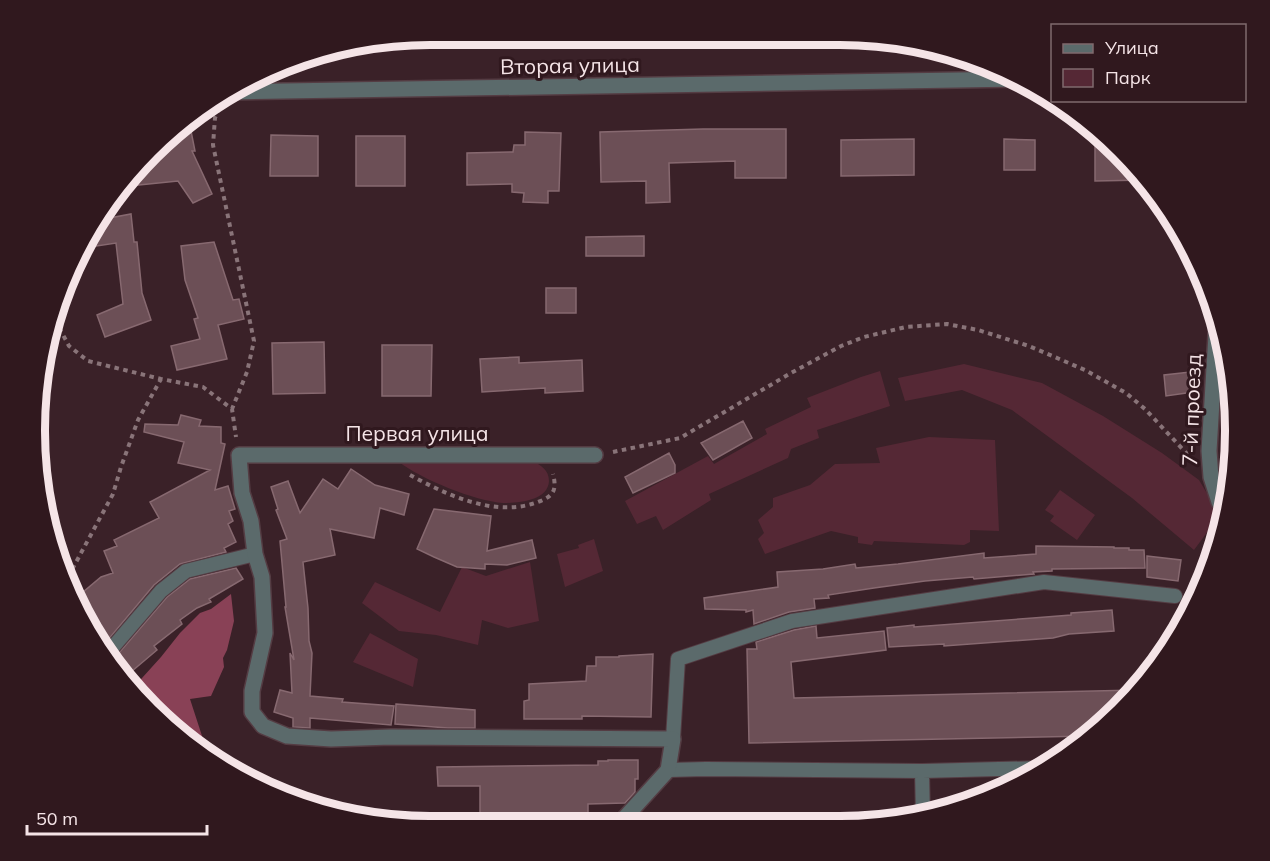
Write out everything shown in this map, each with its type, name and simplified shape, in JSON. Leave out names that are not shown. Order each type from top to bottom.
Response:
[{"type":"street","name":"Вторая улица","points":[[239,97],[998,79]]},
{"type":"street","name":"7-й проезд","points":[[1215,345],[1209,451],[1211,477],[1219,497]]},
{"type":"street","name":"Первая улица","points":[[239,455],[595,455]]},
{"type":"street","points":[[239,455],[242,493],[251,521],[255,554],[262,576],[265,633],[252,691],[252,712],[263,726],[287,736],[331,739],[391,737],[673,739],[668,770],[626,816]]},
{"type":"lane","points":[[112,648],[161,591],[186,571],[255,554]]},
{"type":"lane","points":[[673,739],[678,659],[792,621],[1044,582],[1175,596]]},
{"type":"lane","points":[[668,770],[922,771],[1024,768]]},
{"type":"lane","points":[[922,771],[922,807]]},
{"type":"path","points":[[220,108],[215,118],[213,145],[254,341],[247,372],[232,409],[239,455]]},
{"type":"path","points":[[595,455],[680,438],[791,373],[841,346],[864,337],[906,327],[948,324],[978,330],[1029,346],[1084,370],[1126,393],[1145,409],[1211,477]]},
{"type":"path","points":[[59,327],[69,346],[88,361],[161,380],[202,387],[232,409]]},
{"type":"path","points":[[71,571],[114,494],[138,420],[161,380]]},
{"type":"path","points":[[406,472],[444,492],[471,501],[493,507],[522,506],[540,502],[552,494],[555,488],[553,474],[549,467],[535,455]]},
{"type":"green space","points":[[964,364],[1042,383],[1103,416],[1162,453],[1199,480],[1217,510],[1214,524],[1194,550],[1132,498],[1012,410],[962,390],[905,401],[898,378]]},
{"type":"green space","points":[[880,371],[890,406],[817,430],[819,438],[791,449],[788,458],[709,494],[711,500],[663,530],[656,516],[637,524],[625,501],[708,456],[714,464],[767,434],[765,429],[811,407],[807,398]]},
{"type":"green space","points":[[929,437],[995,440],[999,531],[970,530],[970,542],[964,545],[874,541],[872,545],[858,543],[858,537],[831,531],[765,554],[758,539],[764,533],[758,520],[773,507],[773,498],[810,485],[835,464],[880,463],[876,448]]},
{"type":"green space","points":[[532,461],[541,466],[549,477],[544,493],[531,500],[503,503],[478,498],[449,488],[399,462]]},
{"type":"green space","points":[[1060,490],[1095,515],[1077,540],[1050,521],[1054,516],[1045,510]]},
{"type":"green space","points":[[594,539],[603,571],[565,587],[557,554],[579,548],[578,545]]},
{"type":"green space","points":[[530,562],[539,621],[508,628],[482,620],[478,645],[436,635],[399,631],[362,603],[375,582],[440,612],[462,567],[486,576]]},
{"type":"green space","points":[[370,633],[418,659],[413,687],[353,662]]},
{"type":"shaded area","points":[[231,594],[234,621],[223,658],[224,667],[211,696],[190,699],[203,739],[200,739],[176,720],[139,682],[180,633],[200,613],[211,609]]},
{"type":"building","points":[[191,129],[195,151],[192,151],[212,194],[193,203],[178,181],[133,186],[158,158]]},
{"type":"building","points":[[786,129],[786,178],[735,178],[735,161],[669,163],[670,202],[646,203],[646,181],[601,182],[600,132]]},
{"type":"building","points":[[525,132],[561,133],[559,191],[548,191],[548,203],[523,202],[524,193],[512,192],[512,184],[467,185],[467,153],[513,152],[514,145],[525,145]]},
{"type":"building","points":[[271,135],[318,136],[318,176],[270,176]]},
{"type":"building","points":[[356,136],[405,136],[405,186],[356,186]]},
{"type":"building","points":[[914,139],[914,175],[841,176],[841,140]]},
{"type":"building","points":[[1004,139],[1035,140],[1035,170],[1004,170]]},
{"type":"building","points":[[1095,142],[1132,180],[1095,181]]},
{"type":"building","points":[[131,214],[134,242],[137,242],[142,293],[151,320],[105,337],[97,315],[123,304],[116,243],[92,247],[109,218]]},
{"type":"building","points":[[644,236],[644,256],[586,256],[586,237]]},
{"type":"building","points":[[214,242],[233,300],[239,299],[244,319],[218,325],[227,359],[177,370],[171,346],[200,339],[194,319],[198,318],[185,280],[181,246]]},
{"type":"building","points":[[546,288],[576,288],[576,313],[546,313]]},
{"type":"building","points":[[324,342],[325,393],[273,394],[272,343]]},
{"type":"building","points":[[382,345],[432,345],[431,396],[382,396]]},
{"type":"building","points":[[519,357],[519,363],[582,360],[583,391],[545,393],[545,388],[482,392],[480,359]]},
{"type":"building","points":[[1190,372],[1193,392],[1166,396],[1164,375]]},
{"type":"building","points":[[181,415],[201,420],[199,426],[221,427],[221,443],[225,444],[215,490],[228,486],[235,509],[229,511],[233,521],[228,524],[236,542],[224,548],[226,552],[180,564],[154,585],[107,641],[81,593],[101,577],[113,573],[104,551],[117,546],[114,540],[159,518],[150,502],[210,470],[178,463],[184,442],[144,432],[145,424],[178,425]]},
{"type":"building","points":[[743,421],[752,438],[713,460],[701,443]]},
{"type":"building","points":[[669,453],[675,465],[675,473],[633,493],[625,477]]},
{"type":"building","points":[[351,469],[375,485],[409,494],[404,515],[380,508],[374,538],[330,529],[335,555],[303,562],[309,641],[312,653],[310,696],[343,699],[342,702],[394,706],[391,725],[310,718],[310,728],[293,727],[293,718],[274,712],[280,690],[292,693],[290,653],[294,660],[285,607],[280,541],[287,539],[276,510],[278,509],[271,487],[288,481],[300,513],[323,479],[338,489]]},
{"type":"building","points":[[434,509],[491,516],[487,551],[532,540],[536,558],[507,565],[485,564],[485,569],[457,567],[417,549]]},
{"type":"building","points":[[1036,546],[1114,547],[1144,550],[1145,568],[1052,569],[1052,571],[1033,572],[1034,574],[925,581],[874,588],[814,599],[815,608],[789,612],[754,624],[753,610],[746,612],[746,610],[705,609],[704,598],[778,587],[777,572],[855,564],[856,568],[984,553],[984,558],[1036,554]]},
{"type":"building","points":[[1147,556],[1181,560],[1178,581],[1147,577]]},
{"type":"building","points":[[236,568],[243,579],[209,599],[211,602],[197,608],[180,620],[182,624],[154,646],[157,650],[131,672],[117,655],[167,597],[190,579]]},
{"type":"building","points":[[1112,610],[1114,631],[944,646],[944,644],[889,647],[887,628]]},
{"type":"building","points":[[816,626],[817,638],[884,631],[886,650],[791,662],[794,698],[1124,690],[1074,736],[749,743],[747,649],[757,649],[756,642],[794,630]]},
{"type":"building","points":[[653,654],[651,717],[582,716],[582,719],[524,719],[524,701],[529,700],[529,684],[586,681],[587,666],[596,666],[596,657]]},
{"type":"building","points":[[396,704],[475,710],[475,728],[395,724]]},
{"type":"building","points":[[638,760],[635,792],[625,803],[588,804],[588,816],[567,816],[567,813],[480,814],[480,786],[438,786],[437,767],[598,765],[598,761]]}]
